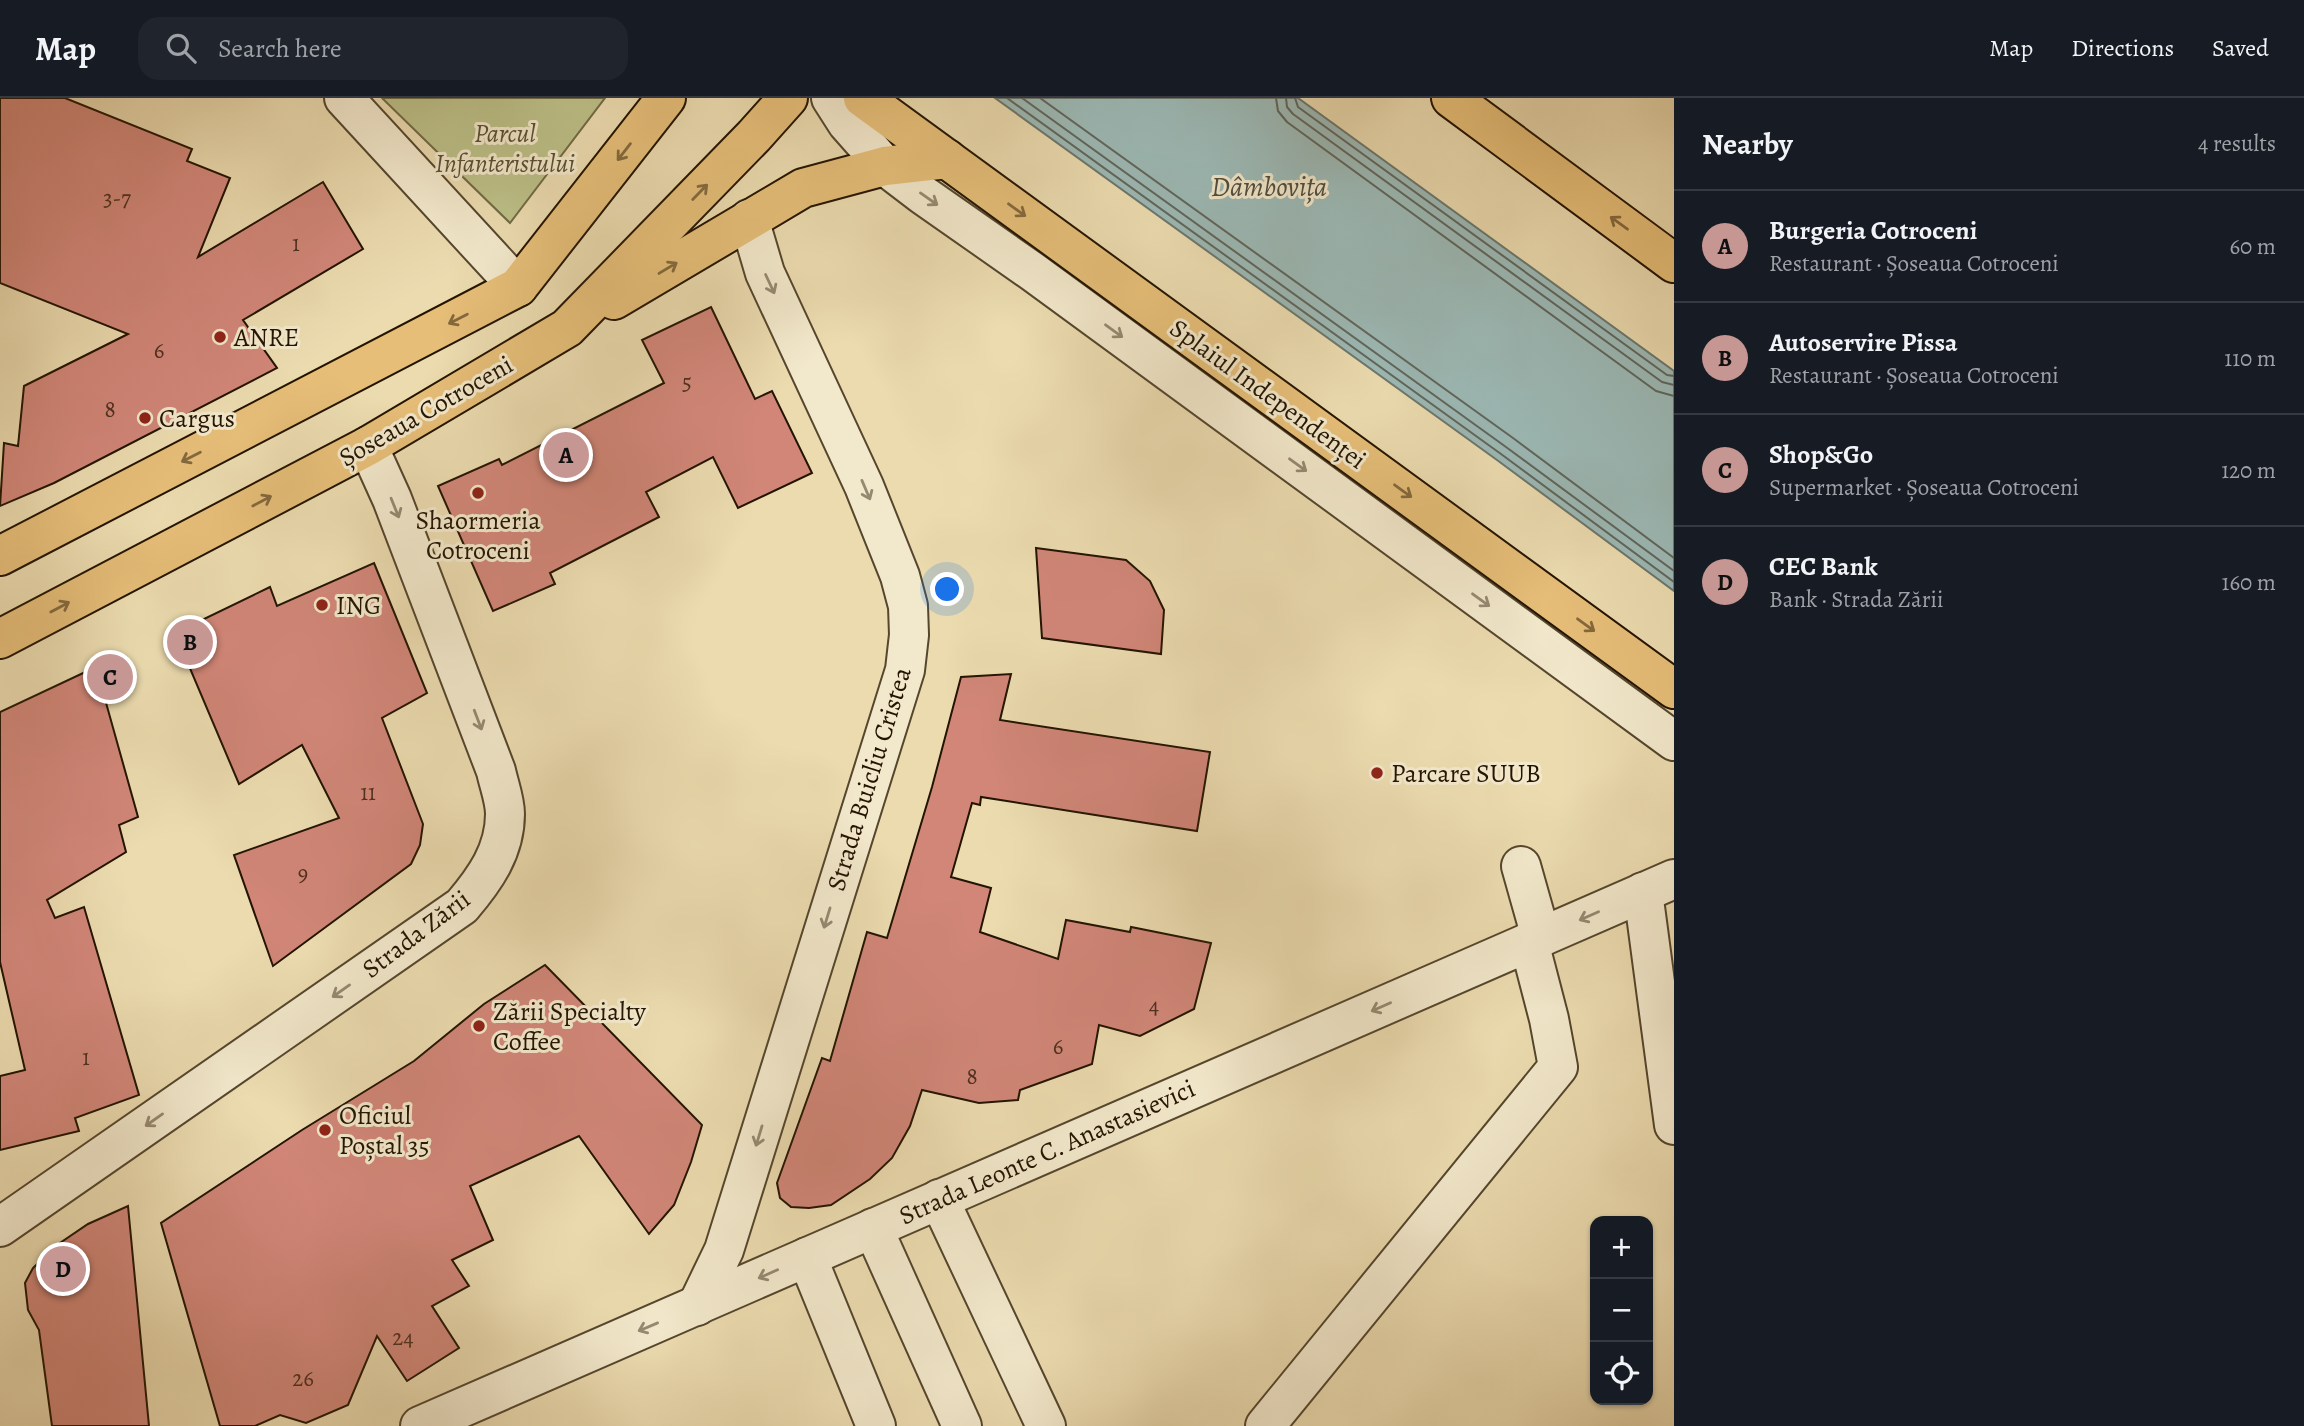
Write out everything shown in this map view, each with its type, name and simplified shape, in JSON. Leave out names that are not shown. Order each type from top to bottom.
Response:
[{"type":"main road","points":[[0,556],[518,287],[666,98]]},
{"type":"main road","name":"Șoseaua Cotroceni","points":[[0,639],[368,446],[568,328],[788,98]]},
{"type":"main road","name":"Splaiul Independenței","points":[[863,98],[1674,689]]},
{"type":"main road","points":[[1451,98],[1674,263]]},
{"type":"main road","points":[[568,328],[803,188],[885,166],[947,159]]},
{"type":"street","points":[[344,98],[518,287]]},
{"type":"street","points":[[831,98],[847,123],[885,166],[923,195],[1033,271],[1674,741]]},
{"type":"street","name":"Strada Buicliu Cristea","points":[[697,1306],[723,1250],[732,1223],[905,670],[909,635],[908,606],[900,576],[864,486],[765,273],[749,219]]},
{"type":"street","name":"Strada Zării","points":[[0,1227],[462,906],[489,874],[499,848],[505,814],[496,771],[397,511],[368,446]]},
{"type":"street","points":[[1265,1426],[1558,1067],[1521,866]]},
{"type":"street","points":[[1659,885],[1674,1125]]},
{"type":"street","name":"Strada Leonte C. Anastasievici","points":[[441,1422],[807,1257],[1659,885]]},
{"type":"street","points":[[939,1199],[1046,1426]]},
{"type":"street","points":[[873,1228],[962,1426]]},
{"type":"street","points":[[807,1257],[877,1426]]},
{"type":"green space","name":"Parcul Infanteristului","points":[[382,98],[605,98],[510,223]]},
{"type":"water","name":"Dâmbovița","points":[[995,98],[1298,98],[1674,371],[1674,591],[1497,460]]},
{"type":"building","points":[[0,98],[65,98],[192,149],[187,161],[230,178],[198,257],[323,182],[363,249],[243,320],[277,368],[54,483],[0,506],[4,443],[18,446],[24,386],[128,334],[0,283]]},
{"type":"building","points":[[711,307],[755,399],[772,391],[812,473],[738,508],[713,457],[646,492],[659,517],[550,573],[555,584],[493,611],[438,486],[499,459],[502,465],[664,383],[642,340]]},
{"type":"building","points":[[1036,548],[1126,560],[1150,581],[1164,610],[1161,654],[1042,638]]},
{"type":"building","points":[[374,563],[427,693],[382,718],[423,824],[420,845],[411,864],[273,966],[234,855],[339,818],[302,745],[239,784],[175,633],[270,587],[277,606]]},
{"type":"building","points":[[96,667],[138,817],[119,825],[126,852],[47,900],[55,918],[84,907],[139,1095],[75,1118],[79,1131],[0,1150],[0,1076],[25,1070],[0,962],[0,712]]},
{"type":"building","points":[[1011,674],[1000,720],[1210,752],[1197,831],[981,797],[980,805],[972,803],[951,877],[991,888],[980,932],[1058,959],[1066,920],[1130,932],[1131,927],[1211,943],[1194,1009],[1140,1036],[1099,1025],[1092,1064],[1020,1090],[1018,1100],[979,1103],[922,1090],[910,1126],[892,1158],[870,1179],[831,1205],[791,1207],[780,1198],[777,1183],[822,1058],[830,1061],[867,932],[887,938],[932,787],[961,677]]},
{"type":"building","points":[[545,965],[702,1125],[674,1205],[649,1234],[579,1136],[470,1186],[493,1240],[452,1260],[469,1286],[432,1306],[459,1348],[407,1381],[377,1336],[348,1405],[306,1423],[280,1415],[255,1426],[220,1426],[161,1223],[302,1130],[414,1061],[484,1004]]},
{"type":"building","points":[[128,1206],[149,1426],[52,1426],[39,1330],[28,1310],[25,1283],[33,1268],[57,1245],[88,1224]]},
{"type":"place","name":"ANRE","points":[[220,337]]},
{"type":"place","name":"Cargus","points":[[145,418]]},
{"type":"place","name":"Burgeria Cotroceni","points":[[566,455]]},
{"type":"place","name":"Shaormeria Cotroceni","points":[[478,493]]},
{"type":"place","name":"ING","points":[[322,605]]},
{"type":"place","name":"Autoservire Pissa","points":[[190,642]]},
{"type":"place","name":"Shop&Go","points":[[110,677]]},
{"type":"place","name":"Parcare SUUB","points":[[1377,773]]},
{"type":"place","name":"Zării Specialty Coffee","points":[[479,1026]]},
{"type":"place","name":"Oficiul Poștal 35","points":[[325,1130]]},
{"type":"place","name":"CEC Bank","points":[[63,1269]]}]
